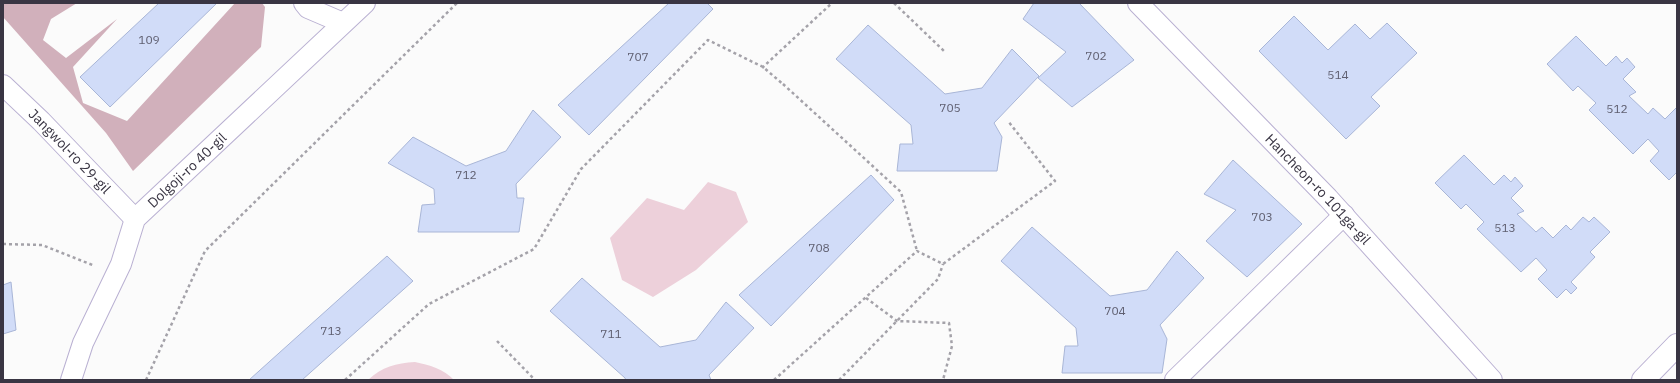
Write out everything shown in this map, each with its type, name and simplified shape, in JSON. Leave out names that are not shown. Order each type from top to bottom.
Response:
[{"type":"street","points":[[304,3],[308,8],[343,23]]},
{"type":"street","name":"Dolgoji-ro 40-gil","points":[[72,380],[84,343],[116,274],[135,219],[365,3]]},
{"type":"street","name":"Hancheon-ro 101ga-gil","points":[[1138,3],[1344,215],[1492,380]]},
{"type":"street","name":"Jangwol-ro 29-gil","points":[[3,85],[41,121],[135,219]]},
{"type":"street","points":[[1175,380],[1344,215]]},
{"type":"street","points":[[1643,380],[1677,346]]},
{"type":"path","points":[[146,380],[205,251],[457,3]]},
{"type":"path","points":[[763,67],[832,3]]},
{"type":"path","points":[[894,3],[944,51]]},
{"type":"path","points":[[345,380],[430,304],[534,249],[581,169],[708,40],[763,67],[901,192],[917,251],[943,264]]},
{"type":"path","points":[[839,380],[938,279],[943,264],[1055,181],[1008,121]]},
{"type":"path","points":[[3,244],[42,244],[116,274]]},
{"type":"path","points":[[774,380],[917,251]]},
{"type":"path","points":[[866,298],[897,321],[949,323],[952,346],[943,380]]},
{"type":"path","points":[[497,341],[536,380]]},
{"type":"shaded area","points":[[3,3],[77,3],[51,19],[43,40],[66,58],[117,19],[73,67],[83,103],[127,121],[235,3],[262,3],[265,7],[261,47],[133,171],[106,133],[3,17]]},
{"type":"shaded area","points":[[708,182],[736,192],[748,222],[696,270],[653,297],[622,280],[610,238],[647,198],[684,210]]},
{"type":"shaded area","points":[[415,362],[441,370],[454,380],[368,380],[390,366]]},
{"type":"building","points":[[159,3],[217,3],[110,107],[80,77]]},
{"type":"building","points":[[669,3],[707,3],[713,9],[589,135],[558,105]]},
{"type":"building","points":[[1034,3],[1079,3],[1134,60],[1072,107],[1038,78],[1066,52],[1023,19]]},
{"type":"building","points":[[1294,16],[1328,50],[1355,24],[1370,39],[1387,23],[1417,53],[1371,97],[1380,106],[1346,139],[1259,51]]},
{"type":"building","points":[[868,25],[945,94],[982,88],[1012,49],[1039,76],[994,123],[1002,137],[997,171],[897,171],[900,144],[913,144],[911,125],[836,59]]},
{"type":"building","points":[[1576,36],[1606,66],[1616,56],[1622,63],[1627,58],[1635,67],[1623,79],[1636,92],[1629,96],[1648,114],[1653,108],[1665,119],[1677,107],[1677,172],[1669,180],[1650,161],[1659,151],[1648,139],[1633,154],[1589,110],[1596,103],[1578,86],[1573,91],[1547,64]]},
{"type":"building","points":[[533,110],[561,137],[516,184],[517,198],[524,198],[519,232],[418,232],[422,205],[435,204],[434,189],[388,163],[413,137],[466,166],[506,151]]},
{"type":"building","points":[[1464,155],[1494,185],[1504,175],[1511,182],[1515,177],[1523,186],[1511,198],[1524,211],[1517,214],[1536,232],[1542,227],[1553,238],[1566,225],[1571,230],[1583,217],[1589,222],[1594,217],[1610,232],[1590,252],[1595,257],[1571,282],[1577,288],[1571,294],[1566,289],[1557,298],[1538,279],[1547,270],[1536,258],[1521,272],[1477,229],[1484,222],[1466,204],[1461,209],[1435,183]]},
{"type":"building","points":[[1233,160],[1302,224],[1247,277],[1206,241],[1236,210],[1204,194]]},
{"type":"building","points":[[871,175],[894,200],[771,326],[739,295]]},
{"type":"building","points":[[1032,227],[1110,296],[1147,290],[1177,251],[1204,278],[1160,325],[1167,339],[1162,373],[1062,373],[1065,346],[1078,346],[1076,328],[1001,261]]},
{"type":"building","points":[[387,256],[413,281],[302,380],[249,380]]},
{"type":"building","points":[[582,278],[660,347],[696,340],[726,302],[754,328],[709,375],[711,380],[626,380],[550,311]]},
{"type":"building","points":[[11,282],[16,330],[3,334],[3,285]]}]
